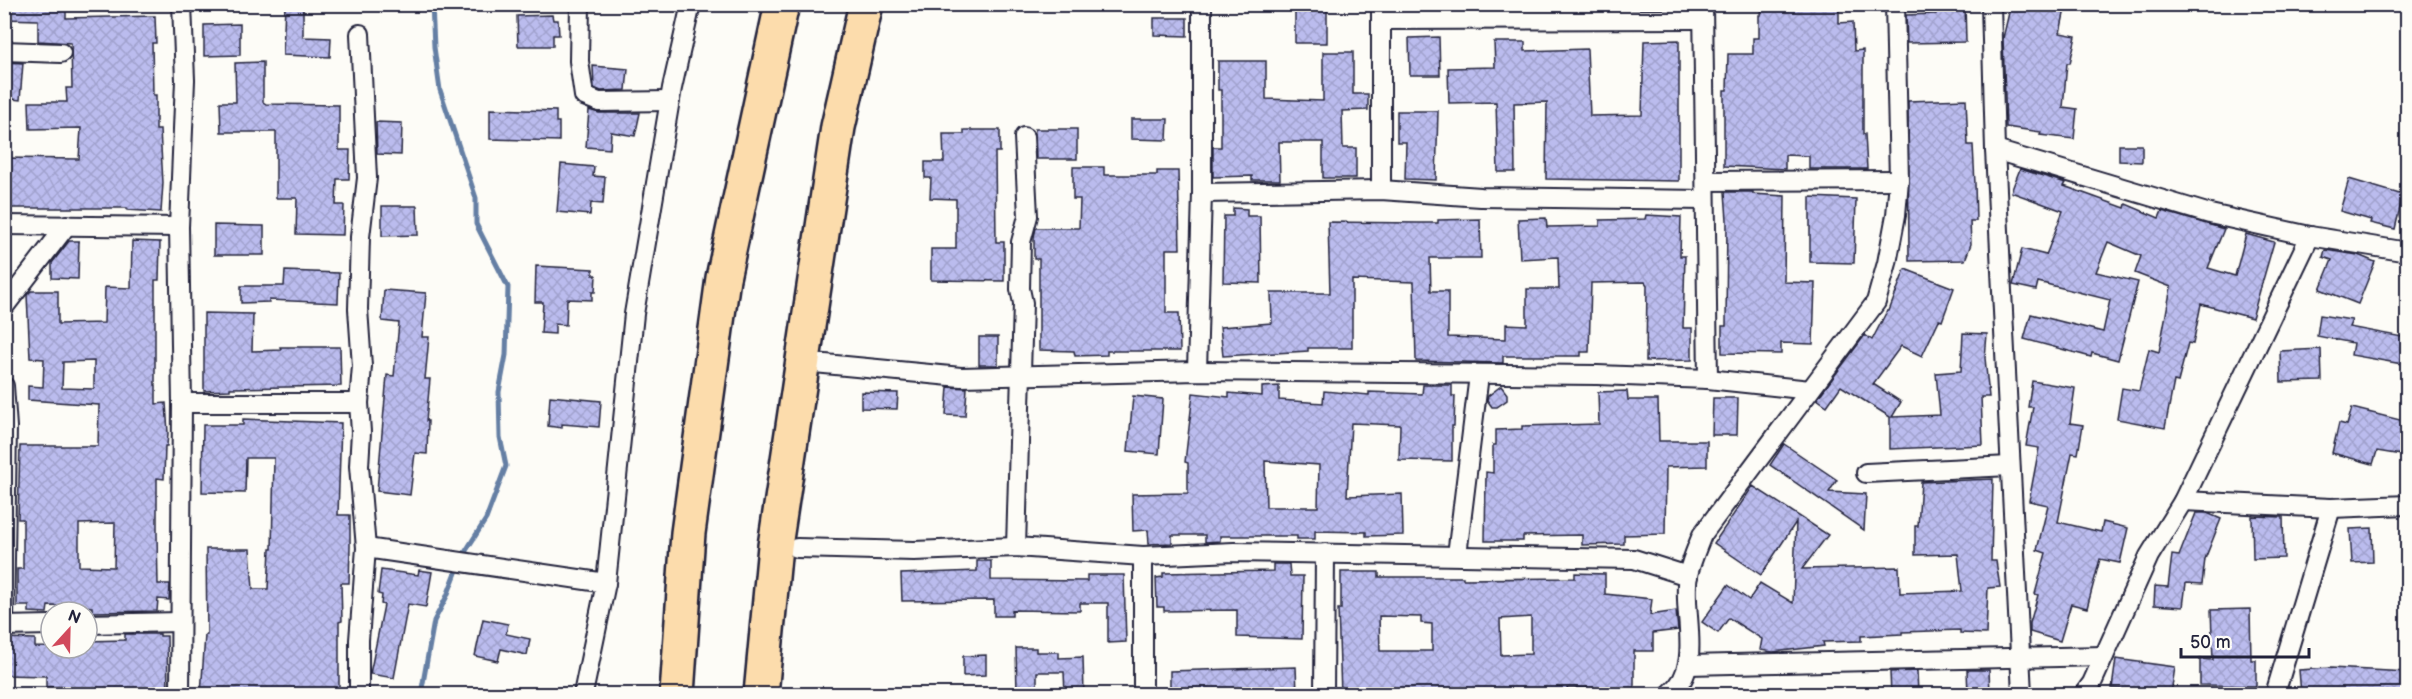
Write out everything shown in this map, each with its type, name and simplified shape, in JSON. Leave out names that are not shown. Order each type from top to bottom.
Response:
[{"type":"highway","points":[[677,694],[688,533],[723,278],[782,4]]},
{"type":"highway","points":[[761,694],[775,546],[838,127],[866,4]]},
{"type":"street","points":[[180,694],[182,403],[179,227],[185,80],[182,4]]},
{"type":"street","points":[[580,4],[579,61],[584,96],[599,102],[670,101]]},
{"type":"street","points":[[583,694],[606,584],[634,314],[670,101],[691,4]]},
{"type":"street","points":[[1197,371],[1202,193],[1202,4]]},
{"type":"street","points":[[1670,694],[1678,687],[1688,665],[1688,576],[1701,535],[1876,302],[1887,264],[1896,215],[1899,180],[1895,4]]},
{"type":"street","points":[[1991,4],[1995,150],[2022,694]]},
{"type":"street","points":[[1381,190],[1381,12],[1703,12],[1708,379]]},
{"type":"street","points":[[359,694],[359,640],[366,548],[359,466],[359,403],[362,366],[358,309],[360,237],[367,178],[360,34]]},
{"type":"street","points":[[4,51],[61,53]]},
{"type":"street","points":[[1016,547],[1019,376],[1023,303],[1020,289],[1021,242],[1028,216],[1024,137]]},
{"type":"street","points":[[1995,150],[2210,214],[2310,236],[2408,252]]},
{"type":"street","points":[[1706,181],[1899,180]]},
{"type":"street","points":[[1202,193],[1381,190],[1481,197],[1705,200]]},
{"type":"street","points":[[4,225],[179,227]]},
{"type":"street","points":[[4,307],[67,225]]},
{"type":"street","points":[[2084,694],[2092,682],[2149,556],[2183,501],[2310,236]]},
{"type":"street","points":[[804,362],[961,377],[1197,371],[1598,375],[1708,379],[1809,390]]},
{"type":"street","points":[[1457,555],[1479,375]]},
{"type":"street","points":[[4,386],[7,427],[4,625],[39,625]]},
{"type":"street","points":[[182,403],[359,403]]},
{"type":"street","points":[[1866,473],[2010,466]]},
{"type":"street","points":[[2183,501],[2331,508],[2408,505]]},
{"type":"street","points":[[2275,694],[2331,508]]},
{"type":"street","points":[[797,548],[914,551],[1016,547],[1143,556],[1234,552],[1634,559],[1688,576]]},
{"type":"street","points":[[366,548],[606,584]]},
{"type":"street","points":[[1324,694],[1325,553]]},
{"type":"street","points":[[1143,556],[1143,694]]},
{"type":"street","points":[[99,624],[180,622]]},
{"type":"street","points":[[1688,665],[2019,656],[2104,656]]},
{"type":"building","points":[[4,4],[66,7],[66,18],[155,16],[156,43],[152,43],[153,95],[156,95],[156,130],[160,130],[163,183],[161,212],[127,210],[127,208],[4,208],[4,158],[79,159],[81,128],[30,129],[29,102],[67,102],[66,88],[72,88],[71,43],[38,41],[38,20],[4,19]]},
{"type":"building","points":[[285,4],[303,4],[303,37],[331,38],[330,57],[283,55]]},
{"type":"building","points":[[1295,4],[1327,4],[1327,43],[1295,43]]},
{"type":"building","points":[[1762,4],[1839,4],[1839,23],[1853,22],[1854,51],[1863,50],[1863,134],[1865,134],[1867,169],[1809,169],[1809,156],[1785,155],[1785,169],[1724,166],[1724,90],[1727,90],[1728,54],[1753,54],[1753,38],[1759,38],[1759,15],[1761,15]]},
{"type":"building","points":[[1936,4],[1965,4],[1966,42],[1907,43],[1906,15],[1936,14]]},
{"type":"building","points":[[2011,4],[2066,4],[2060,33],[2076,36],[2070,63],[2067,63],[2063,107],[2077,109],[2074,139],[2040,135],[2041,132],[2006,127],[2003,38]]},
{"type":"building","points":[[552,15],[553,20],[558,20],[559,35],[553,35],[553,46],[518,46],[517,16]]},
{"type":"building","points":[[1154,18],[1187,18],[1187,36],[1154,35]]},
{"type":"building","points":[[240,24],[240,55],[204,56],[204,25]]},
{"type":"building","points":[[1439,37],[1440,75],[1410,75],[1409,38]]},
{"type":"building","points":[[1679,40],[1679,181],[1546,179],[1547,102],[1514,103],[1515,172],[1498,172],[1496,102],[1449,103],[1448,68],[1495,67],[1494,42],[1525,42],[1525,51],[1587,49],[1590,116],[1642,115],[1644,41]]},
{"type":"building","points":[[1323,52],[1353,52],[1353,94],[1368,94],[1368,110],[1342,111],[1343,148],[1356,148],[1356,178],[1323,178],[1323,142],[1279,142],[1280,180],[1252,180],[1252,176],[1213,177],[1213,147],[1221,147],[1221,90],[1218,90],[1218,61],[1266,61],[1266,99],[1323,101]]},
{"type":"building","points":[[4,62],[23,63],[20,100],[4,98]]},
{"type":"building","points":[[263,62],[263,102],[266,104],[339,105],[339,150],[350,150],[349,179],[337,179],[336,205],[344,205],[343,235],[296,234],[297,198],[276,198],[276,132],[221,132],[220,102],[236,102],[235,63]]},
{"type":"building","points":[[593,66],[628,69],[626,90],[601,91],[594,88]]},
{"type":"building","points":[[1966,99],[1968,145],[1973,145],[1975,184],[1976,221],[1970,221],[1971,244],[1965,260],[1909,261],[1908,101]]},
{"type":"building","points":[[490,109],[556,111],[556,122],[559,122],[559,141],[490,139]]},
{"type":"building","points":[[589,110],[599,113],[640,113],[635,136],[611,132],[610,149],[586,147]]},
{"type":"building","points":[[1397,111],[1438,111],[1436,180],[1405,179],[1406,142],[1397,142]]},
{"type":"building","points":[[1131,119],[1168,119],[1167,140],[1131,139]]},
{"type":"building","points":[[376,122],[402,123],[401,155],[377,154]]},
{"type":"building","points":[[1035,129],[1077,129],[1077,159],[1036,159]]},
{"type":"building","points":[[964,130],[1000,130],[1000,152],[995,152],[996,242],[1004,242],[1004,281],[931,280],[931,249],[956,249],[956,199],[930,198],[931,178],[925,178],[925,162],[944,162],[943,134],[964,134]]},
{"type":"building","points":[[2119,145],[2142,145],[2142,162],[2119,161]]},
{"type":"building","points":[[561,164],[594,167],[593,176],[605,177],[603,204],[591,203],[590,215],[557,212]]},
{"type":"building","points":[[1073,167],[1104,167],[1104,175],[1157,175],[1157,171],[1178,171],[1180,249],[1166,249],[1166,313],[1179,313],[1180,351],[1107,351],[1107,355],[1075,356],[1074,351],[1039,350],[1039,259],[1034,259],[1034,237],[1036,228],[1079,228],[1080,199],[1073,199]]},
{"type":"building","points":[[2020,169],[2066,183],[2064,186],[2125,208],[2126,204],[2159,218],[2162,211],[2224,229],[2208,268],[2235,276],[2246,234],[2274,242],[2252,318],[2201,304],[2193,344],[2188,343],[2178,382],[2174,381],[2165,428],[2117,419],[2122,388],[2139,391],[2149,349],[2159,352],[2171,287],[2135,273],[2141,256],[2108,242],[2096,272],[2138,282],[2118,360],[2092,353],[2091,357],[2024,339],[2031,314],[2103,332],[2110,300],[2038,282],[2036,290],[2013,285],[2022,249],[2046,255],[2063,211],[2011,192]]},
{"type":"building","points":[[2349,179],[2403,195],[2395,229],[2370,223],[2371,220],[2340,211]]},
{"type":"building","points":[[1725,192],[1753,192],[1753,194],[1785,196],[1784,282],[1815,283],[1813,344],[1781,343],[1781,354],[1722,353],[1722,326],[1726,326]]},
{"type":"building","points":[[1810,197],[1856,199],[1854,263],[1810,262]]},
{"type":"building","points":[[382,206],[417,206],[418,235],[382,236]]},
{"type":"building","points":[[1233,208],[1247,209],[1247,216],[1260,216],[1261,283],[1223,282],[1224,216],[1233,216]]},
{"type":"building","points":[[1646,215],[1681,217],[1680,256],[1685,256],[1683,328],[1692,328],[1692,360],[1646,361],[1647,285],[1645,282],[1591,283],[1589,352],[1581,352],[1581,356],[1503,356],[1503,363],[1416,361],[1414,282],[1352,280],[1352,348],[1308,348],[1308,351],[1223,356],[1220,327],[1272,323],[1271,293],[1330,293],[1328,222],[1438,223],[1438,220],[1480,219],[1481,258],[1430,258],[1431,291],[1448,291],[1448,337],[1506,339],[1506,324],[1527,325],[1527,289],[1559,289],[1558,257],[1520,259],[1518,219],[1546,218],[1547,227],[1600,226],[1600,220],[1645,219]]},
{"type":"building","points":[[214,225],[264,226],[264,255],[214,255]]},
{"type":"building","points":[[69,241],[79,241],[78,279],[52,278],[52,263]]},
{"type":"building","points":[[132,241],[160,242],[159,280],[155,280],[155,385],[156,404],[166,403],[168,433],[167,446],[165,446],[164,479],[157,478],[158,584],[170,584],[169,600],[158,599],[157,611],[99,612],[99,600],[39,600],[39,613],[29,612],[29,606],[17,606],[17,569],[23,569],[23,519],[18,519],[20,446],[98,446],[99,405],[28,400],[28,386],[43,387],[44,359],[30,358],[27,295],[31,291],[58,291],[58,324],[104,323],[105,287],[131,288]],"holes":[[[94,361],[94,389],[62,388],[63,362]],[[115,523],[114,567],[79,566],[79,524]]]},
{"type":"building","points":[[2325,250],[2358,255],[2375,262],[2358,304],[2320,289],[2332,260],[2323,257]]},
{"type":"building","points":[[536,266],[593,269],[593,275],[596,275],[592,300],[567,299],[566,325],[555,324],[555,334],[541,333],[543,302],[535,302]]},
{"type":"building","points":[[1905,269],[1954,288],[1942,321],[1939,320],[1922,356],[1901,346],[1873,384],[1901,402],[1892,417],[1940,415],[1936,373],[1961,371],[1963,333],[1987,334],[1985,358],[1989,397],[1981,397],[1983,445],[1890,449],[1890,417],[1841,386],[1827,406],[1817,399],[1865,335],[1872,340],[1889,311]]},
{"type":"building","points":[[285,271],[339,273],[338,303],[269,300],[269,302],[241,303],[241,286],[284,286]]},
{"type":"building","points":[[384,290],[426,293],[422,337],[429,337],[425,379],[430,379],[426,421],[428,421],[427,454],[415,453],[410,495],[377,491],[387,375],[394,376],[399,323],[382,321]]},
{"type":"building","points":[[204,313],[253,314],[252,351],[281,350],[280,347],[340,347],[341,386],[230,388],[230,390],[204,391]]},
{"type":"building","points":[[2320,315],[2352,320],[2349,327],[2408,338],[2408,365],[2351,355],[2353,343],[2317,336]]},
{"type":"building","points":[[979,337],[998,337],[998,365],[979,365]]},
{"type":"building","points":[[2321,349],[2322,381],[2281,382],[2280,351]]},
{"type":"building","points":[[2032,381],[2075,388],[2070,423],[2083,425],[2078,454],[2072,453],[2058,522],[2101,532],[2103,522],[2128,528],[2120,563],[2100,559],[2087,608],[2071,604],[2060,641],[2030,632],[2030,623],[2038,595],[2035,594],[2046,553],[2037,550],[2048,505],[2029,501],[2039,448],[2026,446],[2033,407],[2028,407]]},
{"type":"building","points":[[1423,385],[1452,385],[1452,396],[1455,396],[1452,461],[1399,460],[1400,425],[1351,423],[1347,496],[1402,494],[1403,535],[1366,536],[1366,532],[1315,531],[1315,539],[1297,539],[1297,536],[1220,536],[1220,541],[1205,542],[1205,535],[1172,535],[1172,543],[1149,544],[1148,530],[1133,531],[1132,494],[1188,493],[1188,463],[1185,462],[1193,393],[1229,397],[1229,393],[1262,396],[1262,387],[1279,386],[1279,400],[1323,403],[1324,391],[1369,395],[1369,392],[1422,394]],"holes":[[[1265,461],[1319,465],[1318,507],[1266,507]]]},
{"type":"building","points":[[1501,386],[1507,394],[1507,400],[1497,407],[1492,407],[1487,400],[1488,396]]},
{"type":"building","points":[[948,387],[967,388],[965,416],[946,415]]},
{"type":"building","points":[[1627,391],[1628,400],[1658,400],[1659,441],[1707,441],[1707,466],[1666,467],[1665,534],[1624,535],[1624,544],[1582,545],[1582,535],[1523,536],[1523,541],[1485,541],[1486,472],[1493,473],[1493,445],[1496,445],[1496,430],[1522,429],[1522,426],[1599,424],[1598,392]]},
{"type":"building","points":[[861,392],[898,393],[897,409],[861,408]]},
{"type":"building","points":[[550,396],[601,401],[599,427],[562,424],[562,428],[548,426]]},
{"type":"building","points":[[1133,396],[1163,399],[1159,454],[1128,451]]},
{"type":"building","points":[[1713,398],[1738,398],[1737,435],[1712,435]]},
{"type":"building","points":[[2352,408],[2408,422],[2408,456],[2377,451],[2373,464],[2332,453],[2339,423],[2347,425]]},
{"type":"building","points":[[243,419],[341,423],[338,515],[350,515],[350,547],[349,583],[341,583],[339,694],[201,694],[205,635],[207,635],[206,549],[250,549],[253,589],[268,589],[270,549],[272,549],[274,458],[246,458],[245,493],[202,492],[203,425],[243,425]]},
{"type":"building","points":[[1784,444],[1837,480],[1829,492],[1866,494],[1864,530],[1770,465]]},
{"type":"building","points":[[1993,479],[1991,561],[1996,561],[2000,587],[1988,588],[1986,634],[1960,633],[1960,630],[1902,632],[1902,634],[1861,636],[1861,641],[1823,642],[1824,646],[1773,652],[1760,650],[1762,639],[1729,618],[1718,633],[1702,622],[1728,585],[1749,600],[1760,583],[1793,603],[1796,522],[1761,575],[1714,543],[1753,486],[1828,535],[1802,569],[1899,567],[1900,593],[1962,591],[1958,554],[1915,555],[1915,526],[1918,526],[1921,482]]},
{"type":"building","points":[[2196,513],[2207,513],[2221,519],[2205,559],[2202,584],[2186,583],[2183,607],[2154,605],[2155,586],[2168,587],[2172,555],[2179,556]]},
{"type":"building","points":[[2252,516],[2283,517],[2284,558],[2253,559]]},
{"type":"building","points":[[2372,528],[2373,562],[2352,563],[2350,529]]},
{"type":"building","points":[[977,561],[991,561],[991,580],[1087,581],[1087,575],[1124,575],[1126,642],[1108,643],[1108,603],[1080,603],[1080,611],[1012,610],[1012,616],[994,616],[994,600],[902,601],[901,574],[977,571]]},
{"type":"building","points":[[1273,564],[1289,564],[1290,576],[1303,576],[1302,639],[1237,637],[1237,610],[1164,611],[1164,607],[1157,607],[1156,578],[1163,577],[1163,573],[1273,571]]},
{"type":"building","points":[[381,570],[418,575],[419,570],[432,572],[426,607],[408,604],[394,678],[370,674],[384,605],[381,604],[382,595],[378,594]]},
{"type":"building","points":[[1341,572],[1379,572],[1379,577],[1463,577],[1463,579],[1575,578],[1575,573],[1605,574],[1605,594],[1652,599],[1650,615],[1676,611],[1678,630],[1653,633],[1653,651],[1634,651],[1634,688],[1567,688],[1568,694],[1341,694],[1338,609],[1341,609]],"holes":[[[1379,616],[1421,617],[1421,623],[1432,624],[1432,651],[1380,651]],[[1531,617],[1531,654],[1501,655],[1500,619]]]},
{"type":"building","points":[[2250,609],[2251,660],[2256,660],[2256,686],[2200,685],[2200,659],[2213,660],[2211,610]]},
{"type":"building","points":[[483,619],[508,624],[506,634],[530,639],[527,655],[501,649],[498,661],[475,656]]},
{"type":"building","points":[[125,634],[167,636],[168,694],[65,693],[65,687],[46,687],[46,676],[4,675],[4,638],[35,639],[35,647],[39,647],[39,660],[99,660],[99,641],[125,640]]},
{"type":"building","points":[[1016,648],[1036,648],[1036,652],[1059,652],[1059,658],[1083,657],[1084,694],[1065,694],[1064,672],[1037,672],[1037,694],[1017,694]]},
{"type":"building","points":[[986,655],[986,675],[963,676],[963,656]]},
{"type":"building","points":[[2116,659],[2175,667],[2171,694],[2112,688]]},
{"type":"building","points":[[1296,667],[1297,694],[1170,694],[1170,671]]},
{"type":"building","points":[[2330,668],[2408,672],[2408,694],[2387,691],[2387,694],[2350,694],[2351,692],[2301,694],[2299,670]]},
{"type":"building","points":[[1967,670],[1989,670],[1990,694],[1968,694]]},
{"type":"building","points":[[1917,671],[1918,694],[1891,694],[1890,672]]},
{"type":"waterway","points":[[421,694],[434,621],[447,596],[462,557],[486,519],[506,466],[500,437],[499,392],[506,355],[508,287],[476,224],[476,198],[440,90],[434,47],[432,4]]}]
